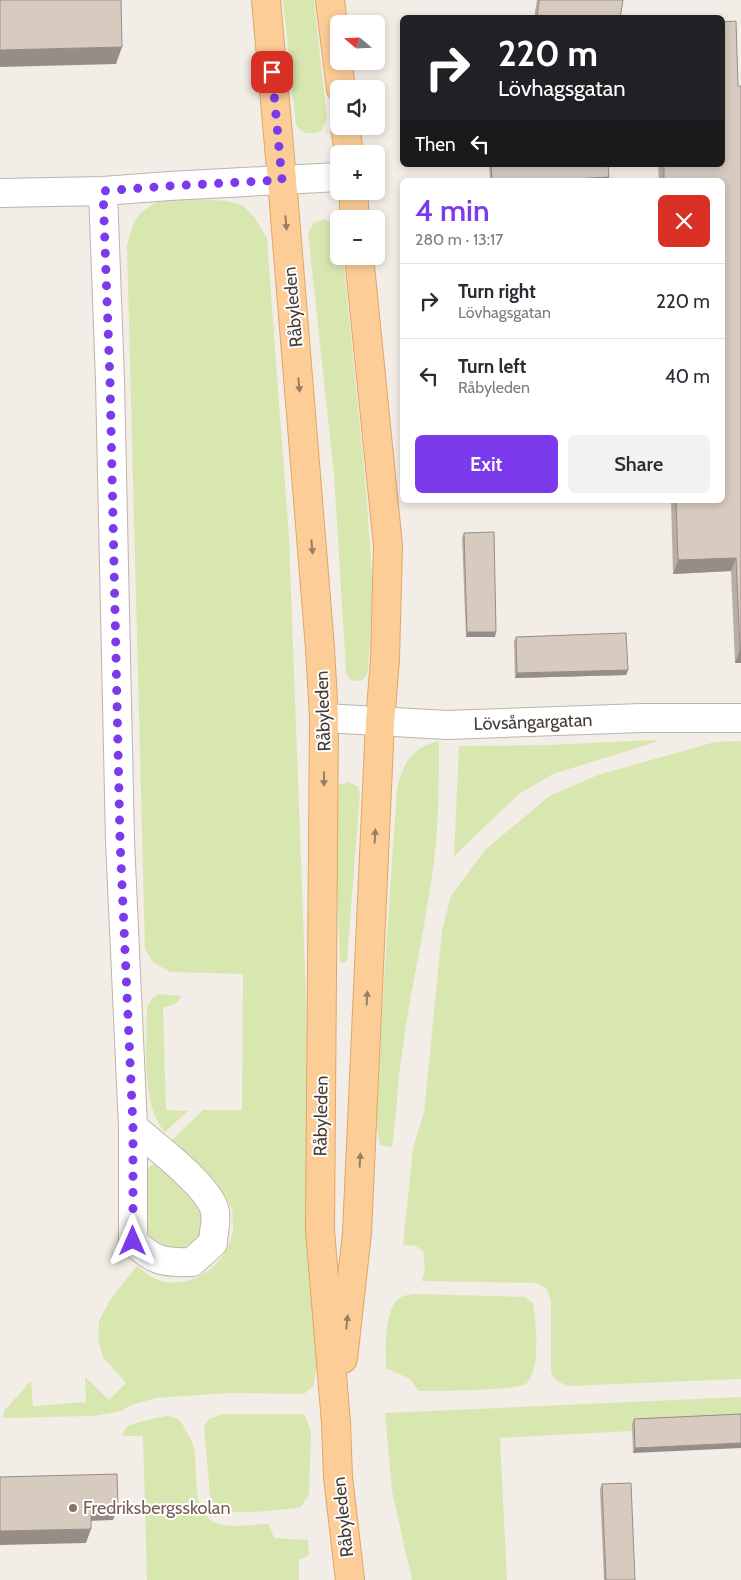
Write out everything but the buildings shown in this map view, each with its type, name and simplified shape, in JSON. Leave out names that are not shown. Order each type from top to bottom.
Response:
[{"type":"main road","name":"Råbyleden","points":[[266,0],[320,638],[324,718],[320,1230],[336,1423],[338,1477],[350,1580]]},
{"type":"main road","points":[[330,0],[340,80]]},
{"type":"main road","name":"Råbyleden","points":[[336,1423],[357,1234],[380,722],[385,659],[388,546],[360,265]]},
{"type":"street","points":[[0,193],[103,191],[330,177]]},
{"type":"street","points":[[103,191],[110,381],[120,840],[133,1127],[133,1241],[146,1254],[169,1263],[192,1262],[213,1243],[215,1212],[195,1180],[133,1127]]},
{"type":"street","name":"Lövsångargatan","points":[[324,718],[447,725],[642,718],[741,718]]},
{"type":"green space","points":[[283,0],[314,0],[327,119],[321,131],[304,132],[296,124]]},
{"type":"green space","points":[[163,199],[234,202],[241,205],[253,216],[267,239],[289,538],[306,996],[308,1136],[318,1352],[314,1385],[304,1394],[229,1393],[156,1398],[131,1405],[121,1411],[94,1416],[3,1418],[4,1411],[31,1381],[33,1406],[86,1402],[85,1377],[109,1400],[126,1383],[103,1357],[98,1340],[99,1321],[110,1300],[137,1266],[154,1278],[166,1282],[190,1280],[202,1275],[221,1259],[227,1249],[233,1225],[232,1212],[221,1190],[172,1140],[203,1110],[242,1110],[243,974],[170,972],[153,962],[145,949],[127,246],[134,222],[147,208]]},
{"type":"green space","points":[[324,219],[330,222],[330,265],[344,265],[365,477],[373,587],[368,672],[363,680],[355,681],[349,679],[346,672],[334,474],[308,233],[314,223]]},
{"type":"green space","points":[[655,740],[656,742],[553,774],[519,794],[454,856],[459,746],[548,745]]},
{"type":"green space","points":[[439,741],[438,805],[433,870],[400,1065],[392,1147],[380,1145],[373,1104],[381,1027],[397,788],[410,757],[429,744]]},
{"type":"green space","points":[[741,741],[741,1379],[568,1386],[557,1381],[551,1373],[551,1300],[546,1288],[536,1283],[422,1281],[425,1268],[423,1251],[416,1246],[403,1245],[413,1148],[424,1113],[442,931],[451,896],[485,850],[548,797],[598,775],[715,742]]},
{"type":"green space","points":[[348,782],[357,786],[360,794],[347,961],[343,963],[340,961],[333,796],[338,785]]},
{"type":"green space","points":[[159,994],[182,996],[177,1003],[163,1008],[166,1110],[188,1111],[165,1132],[157,1120],[148,1090],[146,1055],[147,1007],[152,998]]},
{"type":"green space","points":[[153,1164],[159,1166],[192,1200],[201,1215],[202,1229],[192,1248],[162,1250],[152,1241],[147,1227],[147,1169]]},
{"type":"green space","points":[[415,1294],[525,1297],[533,1303],[536,1356],[531,1376],[527,1383],[509,1388],[419,1391],[410,1379],[386,1368],[387,1329],[392,1308],[403,1296]]},
{"type":"green space","points":[[741,1397],[741,1419],[632,1424],[632,1431],[500,1438],[507,1580],[412,1580],[392,1491],[385,1413]]},
{"type":"green space","points":[[223,1414],[304,1414],[311,1435],[309,1494],[301,1507],[250,1512],[218,1508],[210,1496],[204,1427],[209,1419]]},
{"type":"green space","points":[[166,1416],[173,1417],[181,1422],[192,1442],[198,1498],[205,1515],[212,1521],[224,1525],[269,1524],[274,1538],[308,1540],[309,1555],[299,1560],[299,1580],[147,1580],[143,1436],[122,1436],[127,1426]]},
{"type":"place","name":"Fredriksbergsskolan","points":[[73,1508]]},
{"type":"route","points":[[133,1241],[133,1127],[120,840],[110,381],[103,191],[282,180],[272,72]]}]
